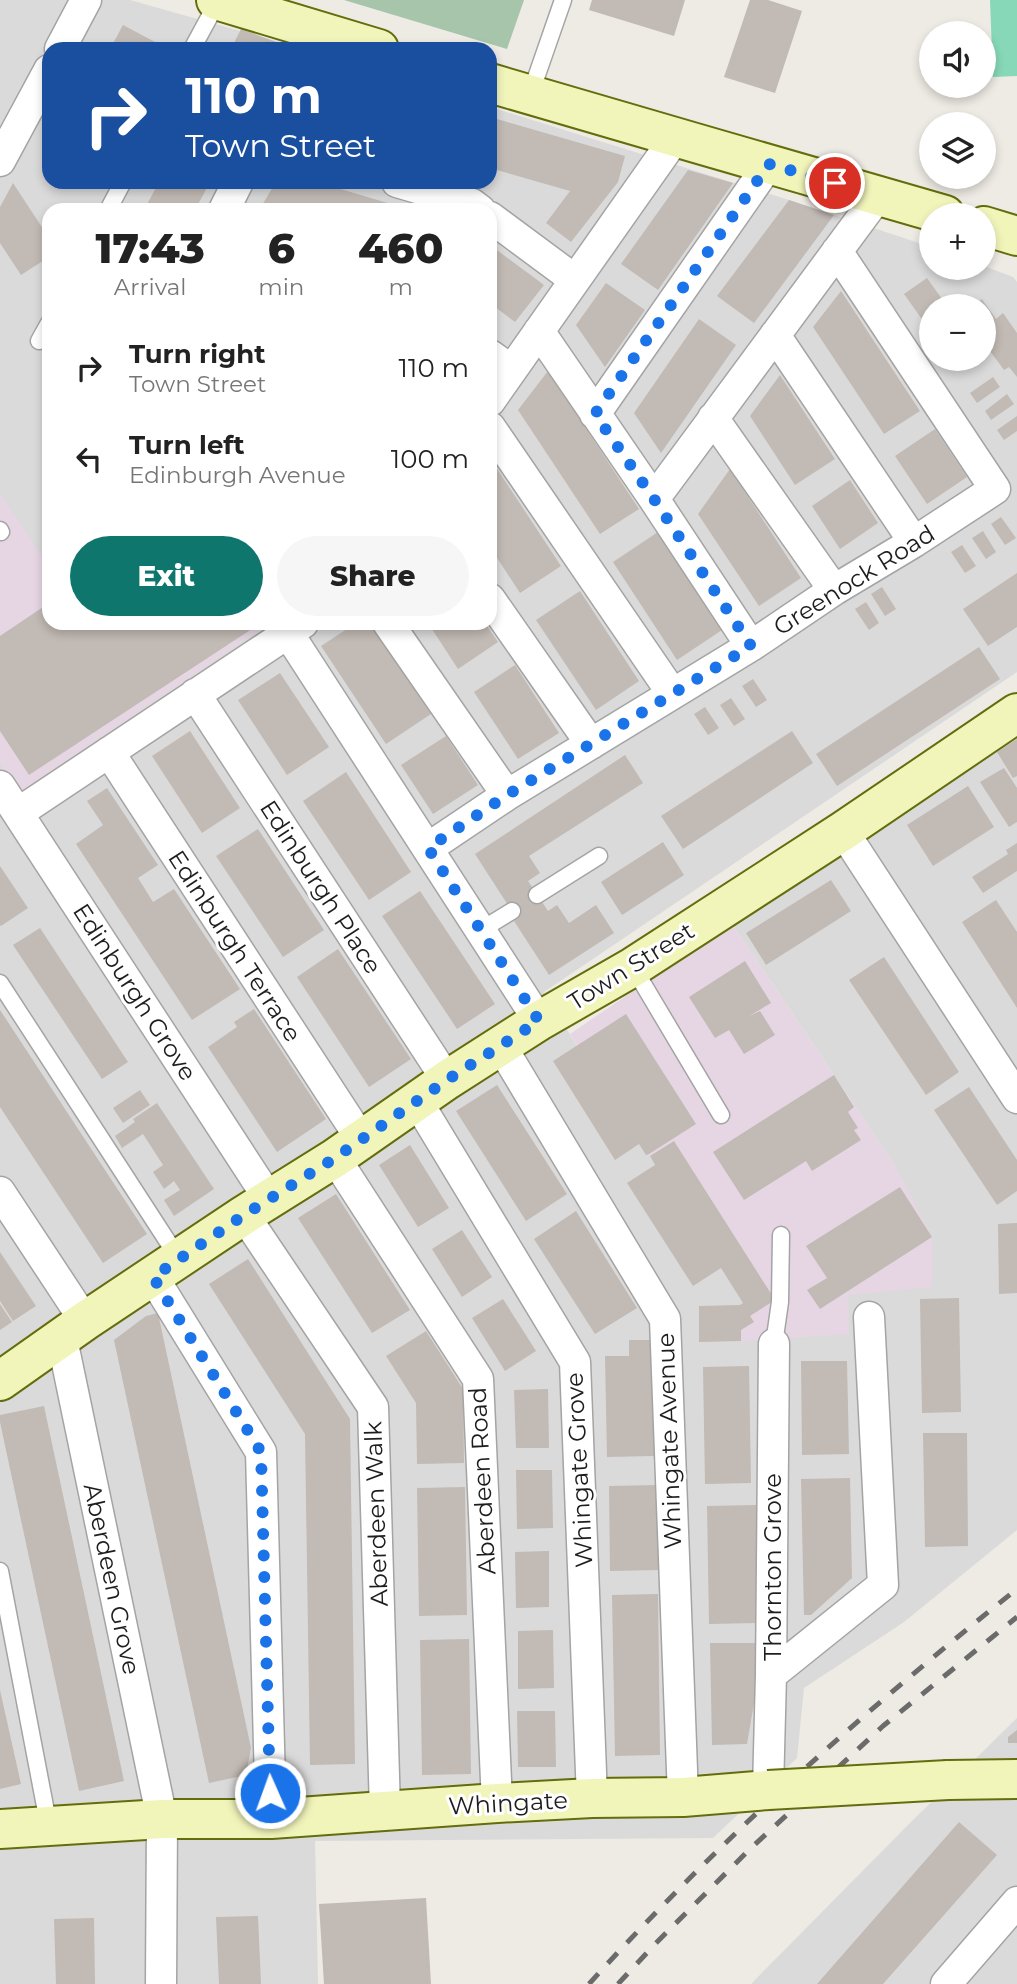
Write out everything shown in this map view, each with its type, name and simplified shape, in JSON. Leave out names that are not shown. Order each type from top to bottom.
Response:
[{"type":"street","points":[[64,42],[86,0]]},
{"type":"street","points":[[217,0],[309,39],[330,42]]},
{"type":"street","points":[[0,161],[42,83]]},
{"type":"street","points":[[497,85],[919,207]]},
{"type":"street","points":[[501,363],[539,331],[675,138]]},
{"type":"street","points":[[595,414],[769,164]]},
{"type":"street","points":[[417,189],[458,203]]},
{"type":"street","points":[[654,499],[878,196]]},
{"type":"street","points":[[497,223],[575,280]]},
{"type":"street","points":[[996,230],[1017,236]]},
{"type":"street","name":"Greenock Road","points":[[428,848],[507,795],[751,646],[834,590],[915,542],[995,489],[837,251]]},
{"type":"street","points":[[539,331],[751,646]]},
{"type":"street","points":[[775,335],[915,542]]},
{"type":"street","points":[[713,418],[834,590]]},
{"type":"street","points":[[497,436],[671,693]]},
{"type":"street","points":[[497,609],[591,744]]},
{"type":"street","points":[[18,813],[292,630]]},
{"type":"street","points":[[296,630],[428,848],[539,1021]]},
{"type":"street","points":[[393,630],[507,795]]},
{"type":"street","name":"Edinburgh Place","points":[[195,694],[432,1090]]},
{"type":"street","name":"Town Street","points":[[0,1381],[432,1090],[539,1021],[632,967],[843,831],[1017,713]]},
{"type":"street","name":"Edinburgh Terrace","points":[[109,752],[348,1149]]},
{"type":"street","name":"Edinburgh Grove","points":[[0,786],[257,1207]]},
{"type":"street","points":[[843,831],[1017,1098]]},
{"type":"street","name":"Whingate Avenue","points":[[501,1046],[665,1319],[682,1797]]},
{"type":"street","name":"Whingate Grove","points":[[432,1090],[575,1363],[592,1798]]},
{"type":"street","name":"Aberdeen Road","points":[[348,1149],[478,1379],[497,1803]]},
{"type":"street","points":[[0,1192],[74,1330]]},
{"type":"street","name":"Aberdeen Walk","points":[[257,1207],[373,1407],[385,1810]]},
{"type":"street","points":[[166,1268],[261,1452],[271,1819]]},
{"type":"street","points":[[771,1675],[883,1584],[869,1317]]},
{"type":"street","name":"Aberdeen Grove","points":[[74,1330],[162,1819],[162,1984]]},
{"type":"street","name":"Thornton Grove","points":[[768,1790],[774,1344]]},
{"type":"street","name":"Whingate","points":[[0,1829],[162,1819],[271,1819],[497,1803],[682,1797],[948,1780],[1017,1779]]},
{"type":"street","points":[[946,1984],[1017,1902]]},
{"type":"lane","points":[[196,42],[217,0]]},
{"type":"lane","points":[[530,95],[563,0]]},
{"type":"lane","points":[[39,341],[42,336]]},
{"type":"lane","points":[[537,895],[599,856]]},
{"type":"lane","points":[[481,930],[512,911]]},
{"type":"lane","points":[[632,967],[721,1115]]},
{"type":"lane","points":[[0,983],[166,1268]]},
{"type":"lane","points":[[774,1344],[780,1302],[781,1235]]},
{"type":"lane","points":[[0,1571],[49,1827]]},
{"type":"shaded area","points":[[0,0],[130,0],[279,42],[42,42],[42,189],[497,189],[497,109],[919,243],[919,280],[996,280],[996,271],[1013,277],[1017,282],[1017,672],[544,992],[649,1154],[848,1295],[895,1166],[732,924],[1017,736],[1017,1530],[904,1622],[804,1688],[797,1758],[713,1838],[315,1841],[318,1984],[0,1984]]},
{"type":"shaded area","points":[[0,494],[42,556],[42,630],[260,630],[19,792],[0,762]]},
{"type":"shaded area","points":[[732,924],[895,1166],[932,1237],[932,1287],[848,1295],[849,1334],[741,1341],[740,1305],[743,1303],[570,1034]]},
{"type":"shaded area","points":[[1017,1718],[1017,1984],[751,1984],[910,1823]]},
{"type":"green space","points":[[344,0],[524,0],[507,49],[497,46],[497,42],[484,42]]},
{"type":"green space","points":[[990,0],[1017,0],[1017,76],[996,77],[996,21],[991,21]]},
{"type":"building","points":[[592,0],[685,0],[674,36],[589,10]]},
{"type":"building","points":[[750,0],[768,0],[802,11],[775,93],[724,77]]},
{"type":"building","points":[[123,25],[155,42],[114,42]]},
{"type":"building","points":[[241,29],[276,42],[234,42]]},
{"type":"building","points":[[497,119],[625,156],[618,182],[571,242],[546,223],[570,191],[497,170]]},
{"type":"building","points":[[688,170],[733,183],[658,290],[621,264]]},
{"type":"building","points":[[13,183],[42,227],[42,262],[21,275],[0,243],[0,207]]},
{"type":"building","points":[[155,189],[206,189],[199,203],[148,203]]},
{"type":"building","points":[[272,189],[340,189],[388,203],[263,203]]},
{"type":"building","points":[[789,200],[834,215],[754,323],[717,296]]},
{"type":"building","points":[[497,250],[544,285],[515,322],[497,308]]},
{"type":"building","points":[[924,280],[928,280],[938,294],[919,294],[919,315],[904,294]]},
{"type":"building","points":[[606,283],[645,310],[605,367],[576,325]]},
{"type":"building","points":[[841,291],[920,411],[884,434],[813,327]]},
{"type":"building","points":[[1003,313],[1017,333],[1017,377],[1009,367],[1004,370],[996,359],[996,319]]},
{"type":"building","points":[[699,319],[736,345],[661,453],[634,413]]},
{"type":"building","points":[[548,371],[639,509],[600,534],[518,410]]},
{"type":"building","points":[[780,375],[835,459],[795,485],[750,416]]},
{"type":"building","points":[[993,377],[1000,387],[977,403],[970,393]]},
{"type":"building","points":[[1007,394],[1014,404],[991,420],[985,411]]},
{"type":"building","points":[[1017,416],[1017,431],[1004,440],[997,430]]},
{"type":"building","points":[[935,429],[967,477],[927,504],[895,456]]},
{"type":"building","points":[[497,469],[561,566],[520,593],[497,558]]},
{"type":"building","points":[[730,469],[801,578],[759,606],[698,514]]},
{"type":"building","points":[[850,480],[878,523],[840,549],[812,506]]},
{"type":"building","points":[[1001,517],[1016,538],[1005,545],[991,524]]},
{"type":"building","points":[[983,531],[996,552],[986,559],[972,538]]},
{"type":"building","points":[[658,532],[722,630],[677,660],[613,562]]},
{"type":"building","points":[[962,545],[976,566],[965,573],[951,552]]},
{"type":"building","points":[[1017,573],[1017,627],[988,646],[963,609]]},
{"type":"building","points":[[882,587],[896,609],[885,616],[871,594]]},
{"type":"building","points":[[580,591],[639,681],[596,710],[536,620]]},
{"type":"building","points":[[866,602],[879,623],[869,630],[855,609]]},
{"type":"building","points":[[42,608],[42,630],[250,630],[29,775],[0,731],[0,636]]},
{"type":"building","points":[[345,630],[376,630],[431,714],[386,744],[321,646]]},
{"type":"building","points":[[433,630],[490,630],[498,642],[458,669]]},
{"type":"building","points":[[979,647],[1000,679],[837,786],[816,754]]},
{"type":"building","points":[[515,665],[559,733],[518,759],[474,692]]},
{"type":"building","points":[[280,673],[329,747],[287,775],[238,700]]},
{"type":"building","points":[[753,679],[767,700],[756,707],[742,686]]},
{"type":"building","points":[[731,698],[745,719],[734,726],[720,705]]},
{"type":"building","points":[[705,707],[719,728],[708,735],[694,714]]},
{"type":"building","points":[[190,731],[240,808],[202,833],[152,756]]},
{"type":"building","points":[[792,731],[813,763],[683,849],[661,816]]},
{"type":"building","points":[[446,736],[478,785],[433,814],[401,765]]},
{"type":"building","points":[[1017,739],[1017,776],[1013,778],[997,752]]},
{"type":"building","points":[[625,755],[643,783],[529,856],[540,873],[528,881],[548,911],[557,905],[569,923],[596,905],[614,933],[549,975],[475,854]]},
{"type":"building","points":[[1004,768],[1017,788],[1017,822],[1009,827],[980,782]]},
{"type":"building","points":[[346,772],[411,872],[369,900],[303,801]]},
{"type":"building","points":[[968,786],[994,827],[933,866],[907,825]]},
{"type":"building","points":[[107,788],[158,865],[138,878],[153,902],[174,889],[240,989],[192,1020],[76,844],[103,825],[87,801]]},
{"type":"building","points":[[258,829],[324,930],[283,957],[216,856]]},
{"type":"building","points":[[663,842],[684,875],[622,915],[601,882]]},
{"type":"building","points":[[1017,843],[1017,871],[983,893],[972,877],[1008,854],[1006,850]]},
{"type":"building","points":[[0,866],[28,908],[1,926],[0,925]]},
{"type":"building","points":[[831,880],[851,911],[766,965],[746,933]]},
{"type":"building","points":[[420,891],[495,1004],[457,1029],[382,916]]},
{"type":"building","points":[[996,900],[1017,932],[1017,1008],[962,922]]},
{"type":"building","points":[[40,928],[128,1062],[102,1079],[13,945]]},
{"type":"building","points":[[338,949],[411,1059],[369,1087],[297,977]]},
{"type":"building","points":[[884,957],[959,1072],[926,1095],[849,980]]},
{"type":"building","points":[[745,961],[771,1003],[749,1016],[760,1011],[775,1035],[744,1054],[729,1030],[715,1038],[689,997]]},
{"type":"building","points":[[254,1009],[326,1119],[277,1152],[208,1047],[237,1027],[234,1022]]},
{"type":"building","points":[[0,1010],[147,1234],[103,1263],[0,1107]]},
{"type":"building","points":[[626,1014],[696,1124],[649,1154],[646,1155],[639,1144],[615,1160],[553,1061]]},
{"type":"building","points":[[834,1075],[854,1107],[848,1112],[858,1128],[854,1130],[861,1140],[812,1171],[806,1161],[744,1200],[713,1152]]},
{"type":"building","points":[[497,1085],[567,1194],[526,1221],[456,1111]]},
{"type":"building","points":[[969,1087],[1017,1160],[1017,1191],[997,1205],[934,1110]]},
{"type":"building","points":[[140,1090],[150,1105],[123,1123],[113,1108]]},
{"type":"building","points":[[157,1103],[214,1189],[174,1216],[164,1200],[180,1190],[174,1181],[164,1189],[153,1172],[163,1165],[143,1134],[122,1148],[115,1136],[135,1122],[133,1119]]},
{"type":"building","points":[[674,1141],[775,1300],[750,1316],[754,1322],[741,1330],[741,1341],[699,1342],[699,1306],[743,1303],[721,1268],[693,1286],[627,1183],[655,1165],[650,1156]]},
{"type":"building","points":[[410,1145],[449,1208],[418,1227],[379,1165]]},
{"type":"building","points":[[900,1187],[932,1237],[820,1309],[807,1290],[827,1278],[806,1246]]},
{"type":"building","points":[[336,1194],[410,1310],[372,1333],[298,1218]]},
{"type":"building","points":[[576,1211],[637,1308],[595,1334],[534,1239]]},
{"type":"building","points":[[1017,1223],[1017,1293],[999,1294],[998,1224]]},
{"type":"building","points":[[462,1230],[492,1277],[462,1297],[432,1249]]},
{"type":"building","points":[[0,1252],[36,1306],[13,1321],[0,1301]]},
{"type":"building","points":[[248,1259],[350,1419],[355,1764],[310,1765],[305,1434],[209,1284]]},
{"type":"building","points":[[959,1298],[961,1412],[922,1413],[920,1299]]},
{"type":"building","points":[[503,1299],[536,1351],[505,1371],[472,1318]]},
{"type":"building","points":[[0,1304],[12,1322],[0,1330]]},
{"type":"building","points":[[158,1313],[251,1748],[246,1775],[209,1783],[114,1340],[146,1316]]},
{"type":"building","points":[[426,1331],[463,1389],[464,1463],[417,1464],[416,1403],[386,1356]]},
{"type":"building","points":[[629,1340],[652,1340],[654,1456],[607,1457],[605,1356],[629,1356]]},
{"type":"building","points":[[801,1361],[847,1361],[849,1454],[802,1455]]},
{"type":"building","points":[[749,1366],[751,1483],[705,1484],[703,1367]]},
{"type":"building","points":[[548,1389],[549,1448],[516,1448],[514,1390]]},
{"type":"building","points":[[44,1406],[124,1781],[79,1791],[0,1422],[0,1415]]},
{"type":"building","points":[[923,1433],[967,1433],[968,1546],[925,1547]]},
{"type":"building","points":[[516,1470],[552,1470],[553,1528],[517,1529]]},
{"type":"building","points":[[850,1478],[852,1578],[811,1615],[804,1615],[801,1479]]},
{"type":"building","points":[[658,1485],[659,1570],[610,1571],[609,1486]]},
{"type":"building","points":[[465,1487],[467,1615],[419,1616],[417,1488]]},
{"type":"building","points":[[756,1505],[758,1623],[709,1624],[707,1506]]},
{"type":"building","points":[[549,1551],[549,1607],[516,1608],[515,1552]]},
{"type":"building","points":[[658,1594],[660,1755],[615,1756],[612,1595]]},
{"type":"building","points":[[553,1630],[554,1688],[518,1689],[518,1631]]},
{"type":"building","points":[[469,1639],[471,1774],[422,1775],[420,1640]]},
{"type":"building","points":[[710,1643],[758,1643],[759,1674],[747,1744],[712,1745]]},
{"type":"building","points":[[0,1690],[21,1784],[0,1789]]},
{"type":"building","points":[[517,1711],[555,1711],[556,1767],[518,1767]]},
{"type":"building","points":[[1017,1730],[1017,1743],[1008,1743],[1008,1737]]},
{"type":"building","points":[[959,1822],[997,1855],[883,1984],[817,1984]]},
{"type":"building","points":[[426,1898],[431,1984],[324,1984],[319,1904]]},
{"type":"building","points":[[258,1916],[261,1984],[219,1984],[216,1917]]},
{"type":"building","points":[[94,1918],[95,1984],[56,1984],[54,1919]]},
{"type":"railway","points":[[589,1984],[689,1879],[795,1778],[904,1682],[1017,1589]]},
{"type":"railway","points":[[618,1984],[751,1848],[883,1726],[1017,1617]]},
{"type":"route","points":[[270,1793],[261,1452],[153,1277],[539,1021],[428,848],[507,795],[751,646],[595,414],[769,164],[835,183]]}]
